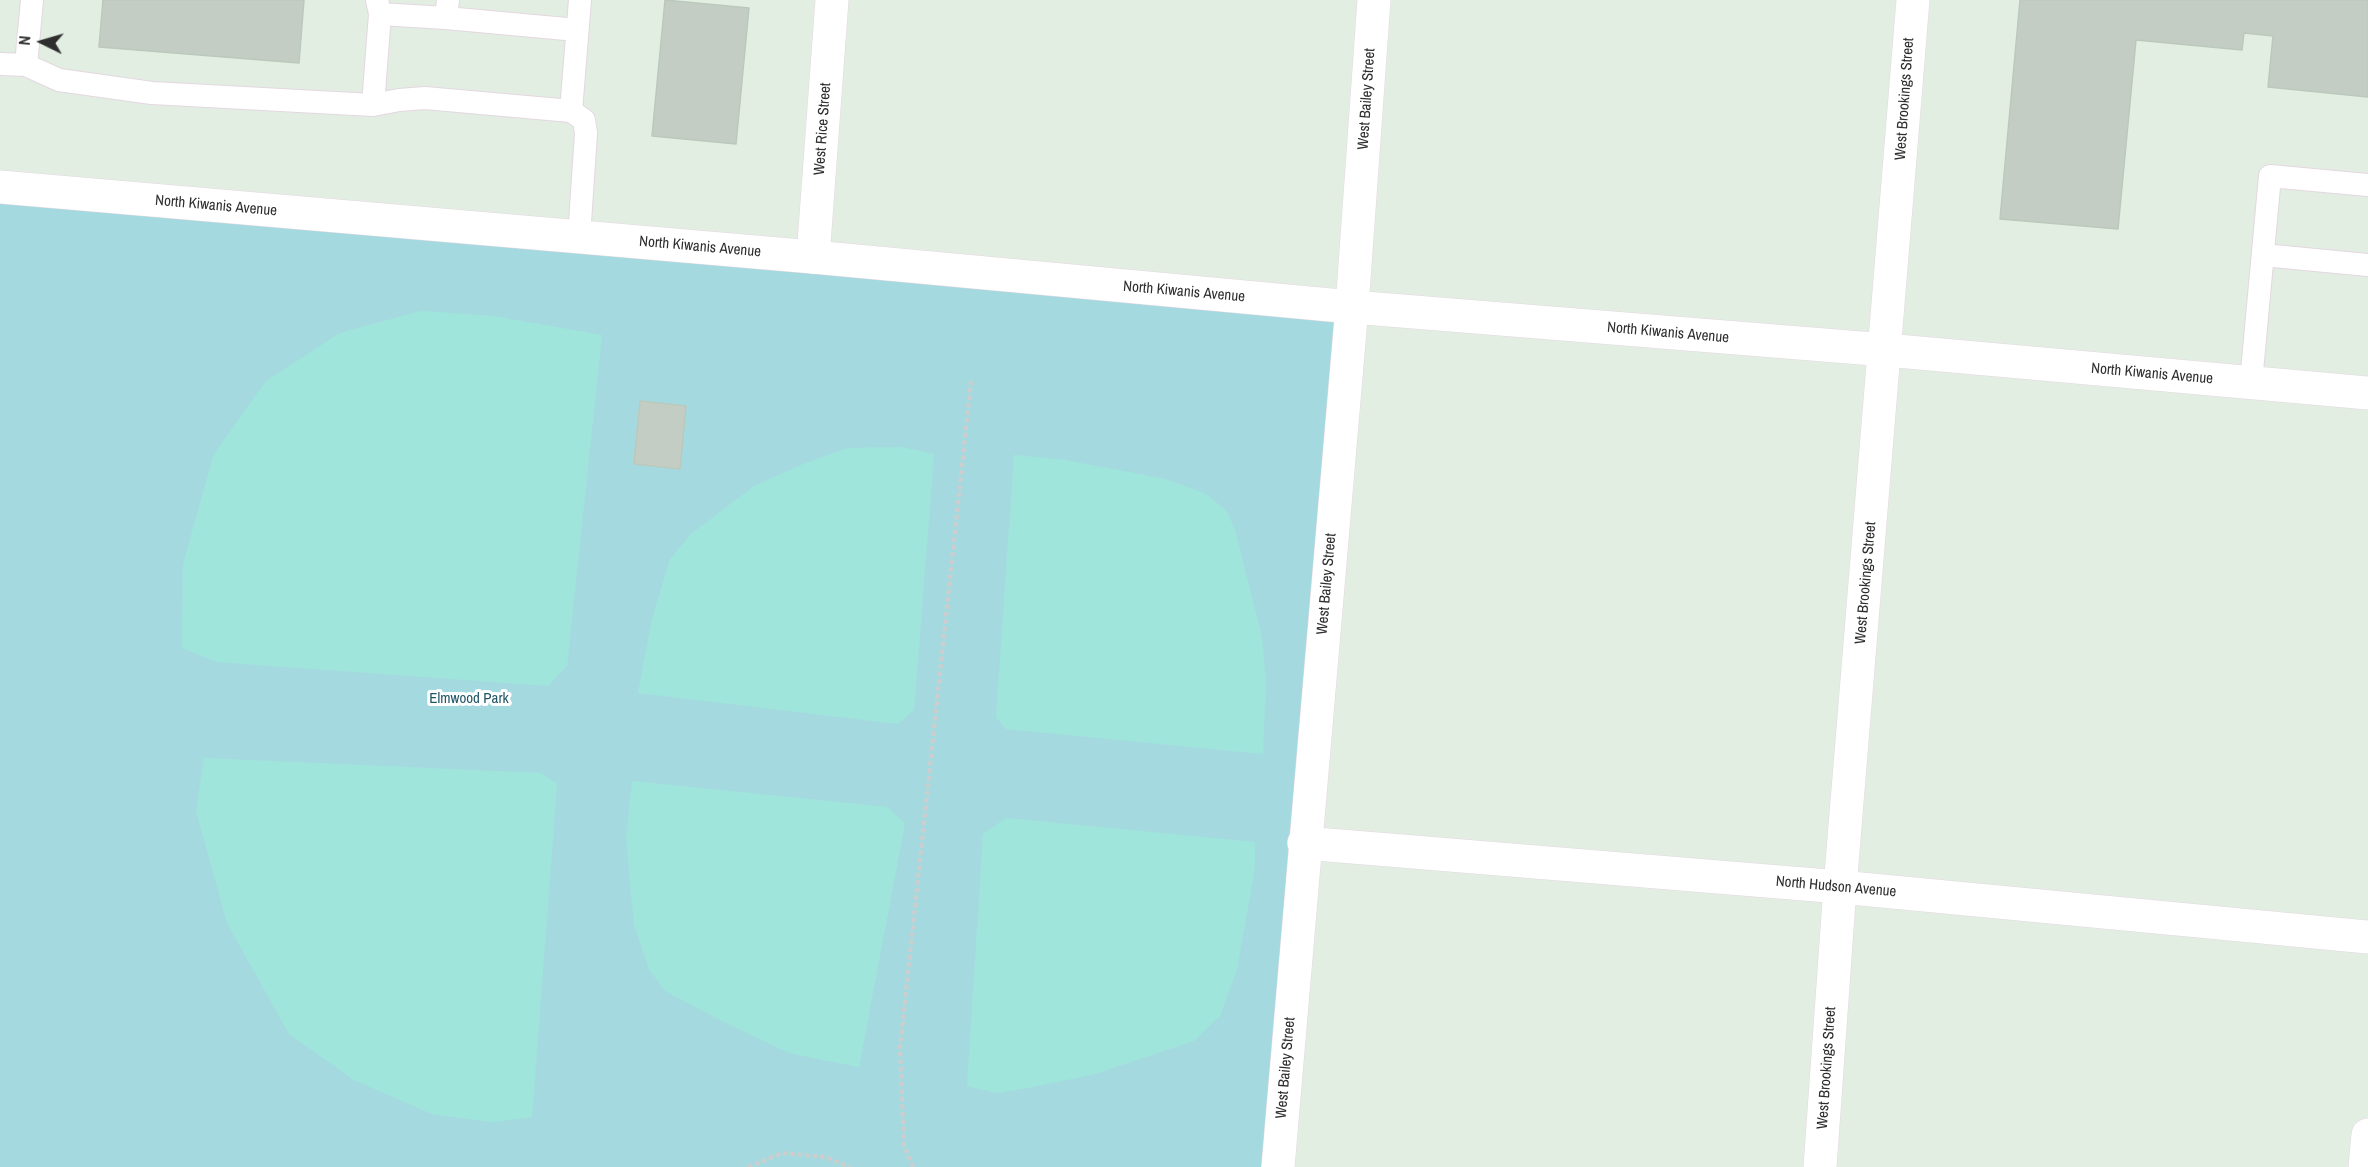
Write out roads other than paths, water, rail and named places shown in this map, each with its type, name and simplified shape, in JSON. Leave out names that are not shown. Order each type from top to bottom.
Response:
[{"type":"street","name":"West Rice Street","points":[[813,257],[832,0]]},
{"type":"street","name":"West Bailey Street","points":[[1278,1167],[1304,843],[1352,307],[1374,0]]},
{"type":"street","name":"West Brookings Street","points":[[1820,1167],[1840,887],[1913,0]]},
{"type":"street","name":"North Kiwanis Avenue","points":[[0,187],[813,257],[1352,307],[1886,350],[2368,393]]},
{"type":"street","name":"North Hudson Avenue","points":[[1304,843],[1840,887],[2368,938]]},
{"type":"street","points":[[2365,1167],[2368,1135]]},
{"type":"lane","points":[[26,65],[32,0]]},
{"type":"lane","points":[[571,111],[580,0]]},
{"type":"lane","points":[[373,105],[378,7],[447,9],[577,30]]},
{"type":"lane","points":[[0,64],[26,65],[59,80],[152,93],[373,105],[425,98],[571,111],[584,120],[586,133],[579,237]]},
{"type":"lane","points":[[2250,382],[2270,176],[2368,185]]},
{"type":"lane","points":[[2263,255],[2368,265]]},
{"type":"park label","name":"Elmwood Park","points":[[469,699]]}]
